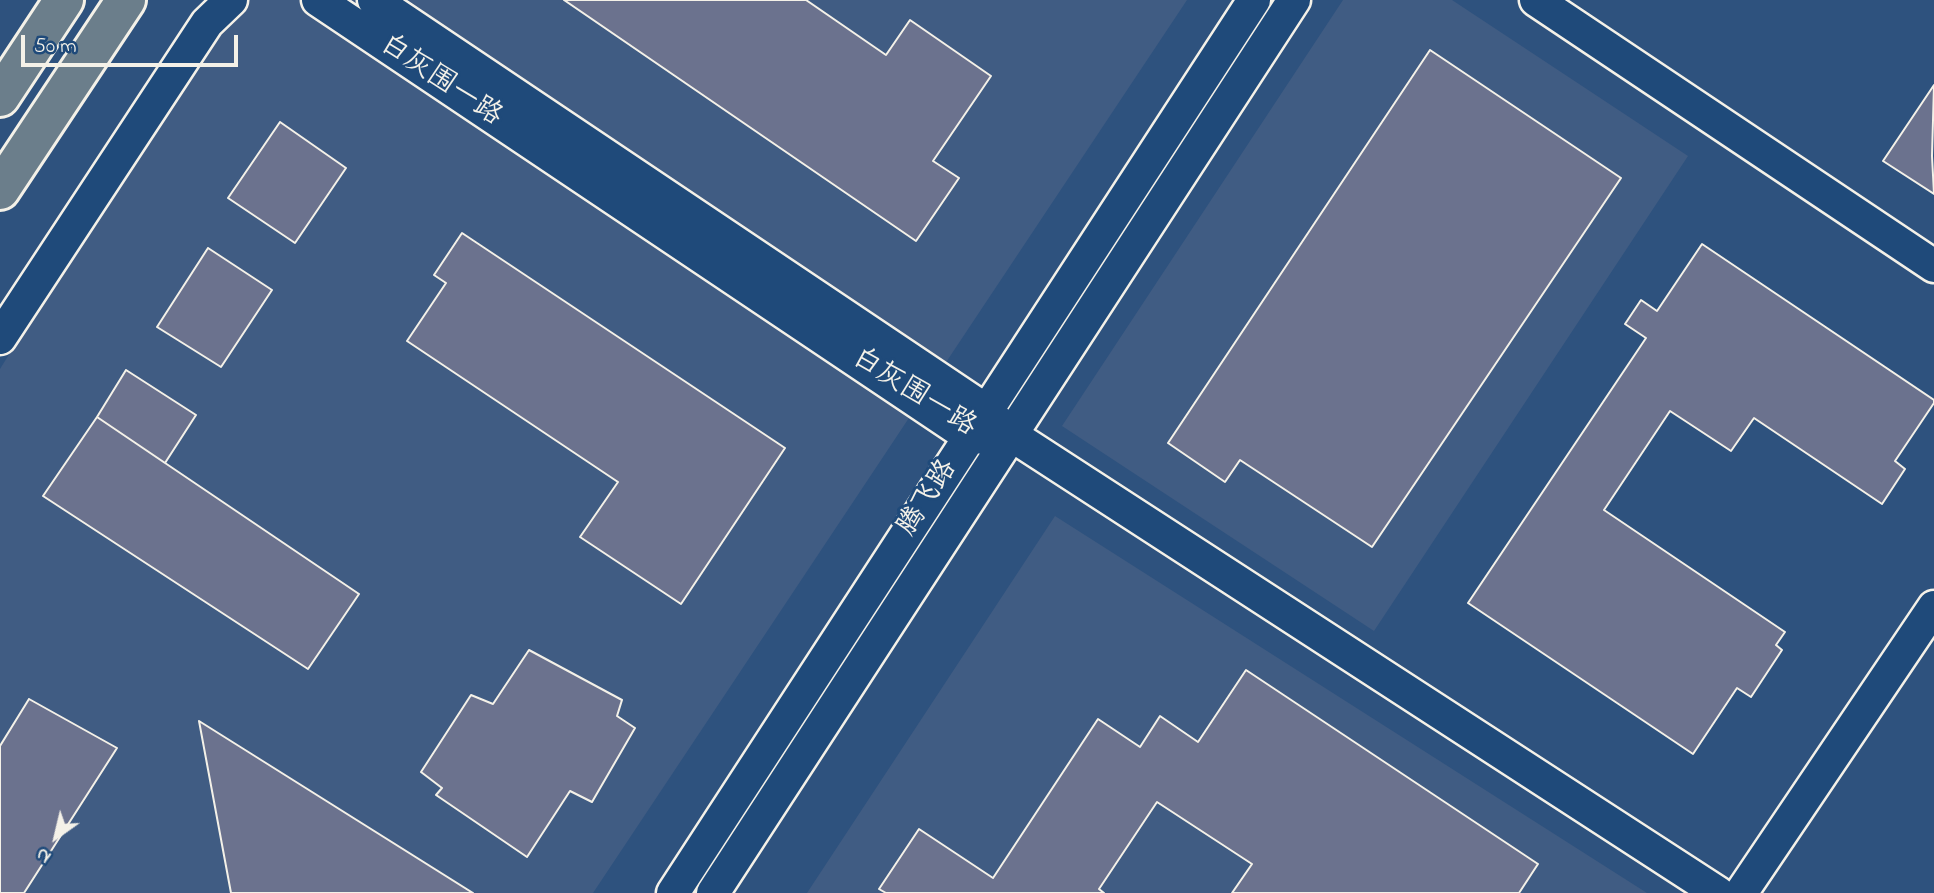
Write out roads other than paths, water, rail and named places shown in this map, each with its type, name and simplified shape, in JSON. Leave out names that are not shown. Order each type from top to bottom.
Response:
[{"type":"main road","points":[[0,97],[64,0]]},
{"type":"main road","points":[[0,190],[126,0]]},
{"type":"street","points":[[0,338],[207,23],[232,0]]},
{"type":"street","name":"白灰围一路","points":[[318,0],[979,424]]},
{"type":"street","name":"白灰围一路","points":[[374,0],[979,424],[989,439],[1010,434]]},
{"type":"street","name":"腾飞路","points":[[673,893],[1254,0]]},
{"type":"street","name":"腾飞路","points":[[713,893],[1294,0]]},
{"type":"street","points":[[1536,0],[1934,266]]},
{"type":"street","points":[[1010,434],[1718,893]]},
{"type":"street","points":[[1741,893],[1934,607]]}]
